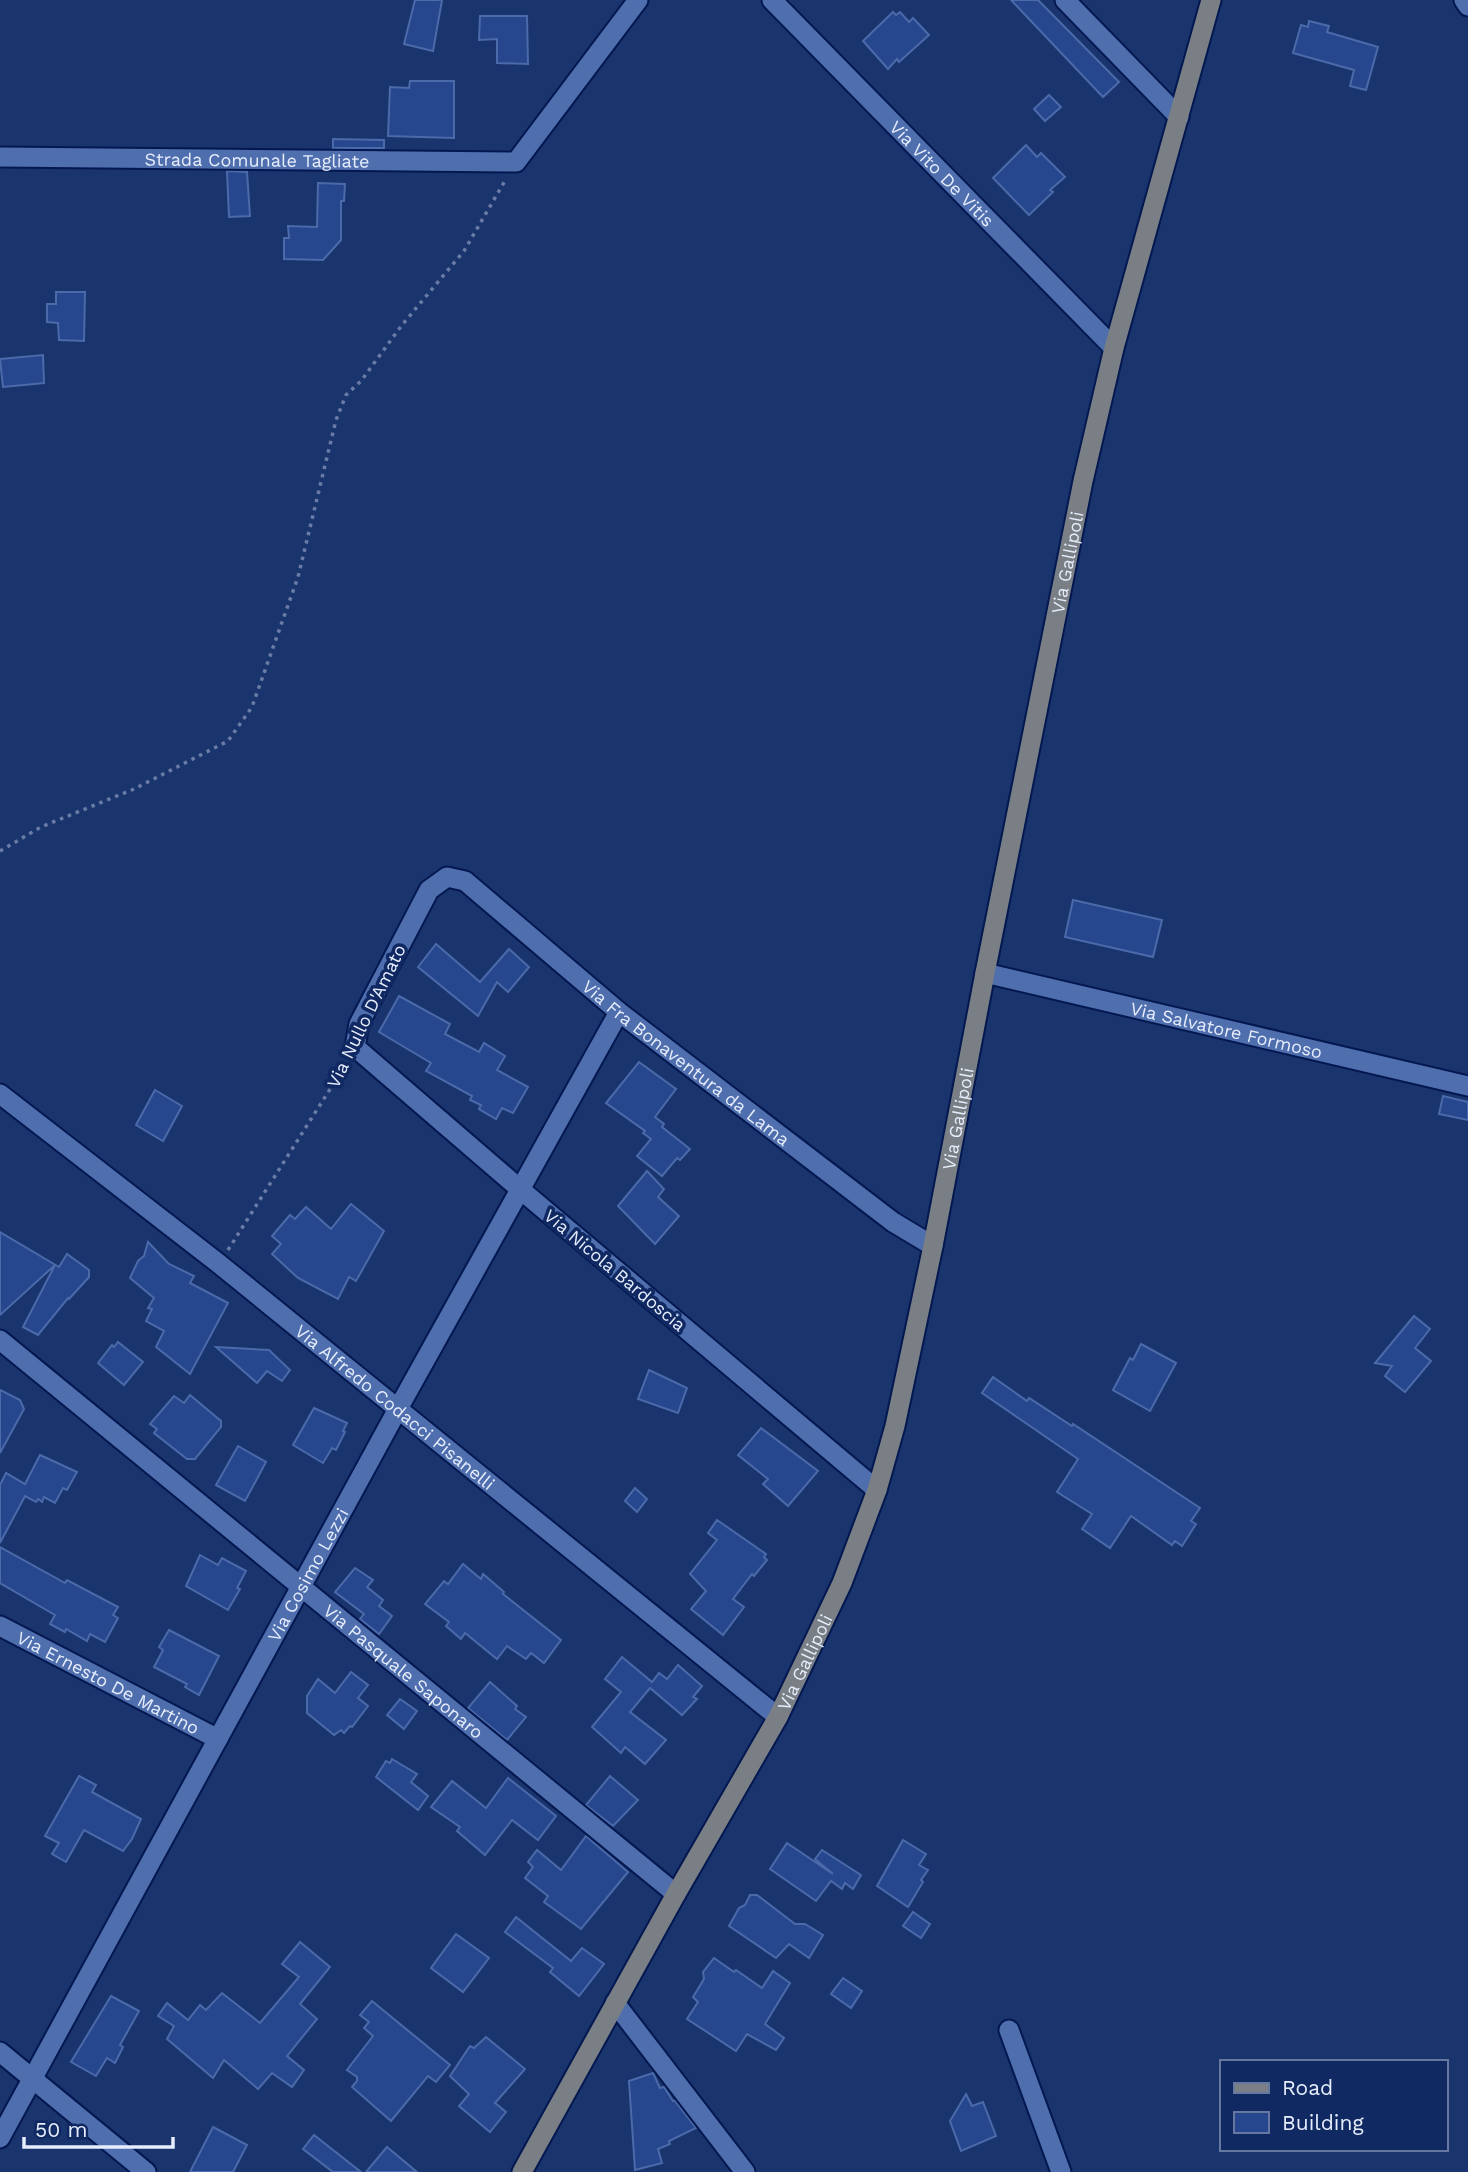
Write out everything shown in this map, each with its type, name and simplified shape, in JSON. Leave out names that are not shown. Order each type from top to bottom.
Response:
[{"type":"main road","name":"Via Gallipoli","points":[[522,2172],[676,1894],[778,1717],[842,1583],[877,1490],[895,1426],[933,1245],[1083,481],[1114,348],[1211,0]]},
{"type":"street","points":[[516,162],[638,0]]},
{"type":"street","name":"Via Vito De Vitis","points":[[772,0],[1114,348]]},
{"type":"street","points":[[1065,0],[1180,117]]},
{"type":"street","points":[[1464,0],[1468,6]]},
{"type":"street","name":"Strada Comunale Tagliate","points":[[0,157],[516,162]]},
{"type":"street","name":"Via Fra Bonaventura da Lama","points":[[447,877],[465,881],[619,1012],[893,1222],[933,1245]]},
{"type":"street","name":"Via Nullo D'Amato","points":[[355,1047],[359,1024],[429,890],[447,877]]},
{"type":"street","name":"Via Salvatore Formoso","points":[[985,973],[1468,1086]]},
{"type":"street","name":"Via Cosimo Lezzi","points":[[0,2138],[399,1407],[619,1012]]},
{"type":"street","name":"Via Nicola Bardoscia","points":[[355,1047],[877,1490]]},
{"type":"street","name":"Via Alfredo Codacci Pisanelli","points":[[5,1098],[399,1407],[778,1717]]},
{"type":"street","name":"Via Pasquale Saponaro","points":[[0,1340],[676,1894]]},
{"type":"street","name":"Via Ernesto De Martino","points":[[0,1626],[218,1739]]},
{"type":"street","points":[[615,2003],[745,2172]]},
{"type":"street","points":[[1009,2031],[1061,2172]]},
{"type":"street","points":[[0,2052],[146,2172]]},
{"type":"path","points":[[0,851],[41,827],[134,789],[228,741],[252,707],[298,577],[336,420],[346,395],[361,381],[402,325],[464,251],[516,162]]},
{"type":"path","name":"Via Nullo D'Amato","points":[[218,1263],[240,1234],[355,1047]]},
{"type":"building","points":[[415,0],[442,0],[433,51],[404,44]]},
{"type":"building","points":[[1011,0],[1038,0],[1119,82],[1103,97]]},
{"type":"building","points":[[893,12],[896,15],[900,12],[909,22],[913,18],[929,35],[888,69],[863,41]]},
{"type":"building","points":[[480,16],[527,16],[528,64],[497,63],[497,39],[479,40]]},
{"type":"building","points":[[1309,21],[1329,26],[1327,32],[1378,47],[1366,90],[1350,86],[1354,70],[1293,53],[1301,25],[1308,27]]},
{"type":"building","points":[[410,81],[454,81],[454,138],[388,136],[390,87],[409,88]]},
{"type":"building","points":[[1049,95],[1061,107],[1045,121],[1034,109]]},
{"type":"building","points":[[333,139],[384,140],[384,148],[333,148]]},
{"type":"building","points":[[1026,145],[1037,157],[1041,153],[1065,177],[1029,215],[993,178]]},
{"type":"building","points":[[227,171],[247,172],[250,216],[229,217]]},
{"type":"building","points":[[318,183],[345,184],[344,201],[341,201],[341,240],[323,260],[284,259],[284,238],[289,238],[288,226],[317,227]]},
{"type":"building","points":[[56,292],[85,292],[84,341],[59,340],[58,323],[47,322],[47,304],[56,304]]},
{"type":"building","points":[[43,355],[44,383],[3,387],[0,359]]},
{"type":"building","points":[[1073,900],[1162,920],[1153,957],[1065,937]]},
{"type":"building","points":[[436,944],[480,982],[509,949],[529,967],[508,992],[497,982],[478,1016],[418,967]]},
{"type":"building","points":[[399,996],[450,1024],[445,1034],[479,1052],[484,1043],[505,1056],[497,1070],[528,1087],[513,1113],[502,1108],[496,1119],[479,1109],[481,1105],[470,1100],[472,1096],[426,1071],[431,1063],[379,1032]]},
{"type":"building","points":[[639,1062],[676,1089],[655,1117],[664,1124],[662,1127],[690,1149],[680,1160],[677,1158],[662,1176],[637,1156],[651,1139],[643,1133],[645,1131],[606,1103]]},
{"type":"building","points":[[155,1090],[182,1106],[163,1141],[136,1125]]},
{"type":"building","points":[[1443,1096],[1468,1102],[1468,1120],[1439,1114]]},
{"type":"building","points":[[647,1171],[664,1189],[658,1197],[679,1216],[655,1244],[618,1206]]},
{"type":"building","points":[[351,1204],[384,1231],[356,1281],[349,1277],[338,1299],[298,1278],[272,1254],[281,1244],[272,1236],[290,1215],[295,1219],[306,1207],[331,1229]]},
{"type":"building","points":[[0,1232],[59,1267],[67,1254],[89,1270],[89,1277],[38,1335],[23,1327],[55,1265],[0,1315]]},
{"type":"building","points":[[148,1242],[169,1264],[194,1276],[190,1283],[228,1303],[190,1374],[156,1347],[164,1331],[146,1321],[152,1309],[148,1308],[154,1298],[130,1278],[138,1261],[144,1256]]},
{"type":"building","points":[[1414,1316],[1430,1329],[1415,1348],[1431,1361],[1405,1392],[1385,1376],[1392,1366],[1375,1363]]},
{"type":"building","points":[[118,1342],[143,1362],[124,1385],[98,1363],[112,1345],[114,1347]]},
{"type":"building","points":[[1141,1344],[1176,1363],[1150,1411],[1113,1390],[1130,1358],[1133,1360]]},
{"type":"building","points":[[216,1347],[269,1350],[290,1370],[282,1381],[267,1371],[257,1383]]},
{"type":"building","points":[[649,1370],[687,1388],[678,1413],[638,1399]]},
{"type":"building","points":[[993,1377],[1027,1401],[1029,1398],[1072,1426],[1073,1424],[1200,1508],[1191,1521],[1196,1524],[1182,1546],[1175,1541],[1172,1545],[1131,1516],[1110,1548],[1082,1529],[1092,1514],[1057,1492],[1078,1459],[982,1393]]},
{"type":"building","points":[[0,1390],[20,1400],[24,1409],[0,1453]]},
{"type":"building","points":[[190,1395],[221,1421],[221,1427],[195,1459],[187,1459],[154,1433],[157,1429],[150,1424],[174,1396],[184,1403]]},
{"type":"building","points":[[314,1408],[347,1423],[336,1450],[332,1448],[323,1463],[293,1445]]},
{"type":"building","points":[[761,1428],[818,1471],[788,1506],[763,1484],[768,1479],[738,1455]]},
{"type":"building","points":[[238,1446],[266,1462],[245,1501],[216,1485]]},
{"type":"building","points":[[40,1455],[77,1472],[67,1490],[63,1488],[55,1503],[44,1497],[42,1502],[38,1499],[36,1502],[25,1496],[0,1543],[0,1485],[6,1473],[25,1484]]},
{"type":"building","points":[[635,1488],[647,1499],[637,1512],[625,1501]]},
{"type":"building","points":[[717,1520],[766,1554],[764,1557],[767,1560],[754,1576],[752,1574],[733,1599],[744,1607],[723,1635],[691,1609],[706,1591],[690,1574],[717,1540],[708,1533]]},
{"type":"building","points":[[0,1547],[65,1583],[67,1580],[118,1607],[113,1615],[118,1618],[105,1642],[90,1634],[87,1641],[66,1629],[65,1632],[50,1624],[55,1615],[0,1583]]},
{"type":"building","points":[[200,1555],[218,1565],[222,1558],[246,1571],[228,1610],[186,1586]]},
{"type":"building","points":[[463,1564],[481,1579],[483,1574],[504,1592],[503,1594],[561,1640],[544,1663],[531,1653],[526,1659],[507,1646],[497,1659],[465,1633],[461,1639],[446,1626],[449,1622],[425,1604],[444,1581],[448,1584]]},
{"type":"building","points":[[355,1568],[373,1580],[367,1587],[383,1600],[379,1606],[392,1616],[379,1634],[360,1619],[364,1614],[335,1592]]},
{"type":"building","points":[[169,1630],[219,1656],[199,1695],[185,1687],[187,1684],[154,1667],[163,1650],[159,1647]]},
{"type":"building","points":[[622,1657],[652,1682],[659,1673],[667,1679],[678,1665],[702,1686],[693,1697],[697,1699],[682,1715],[650,1688],[630,1712],[666,1740],[645,1764],[625,1747],[621,1753],[592,1727],[621,1692],[605,1679]]},
{"type":"building","points":[[351,1672],[368,1685],[358,1698],[368,1706],[352,1727],[344,1733],[341,1730],[334,1735],[307,1713],[307,1696],[318,1679],[335,1693]]},
{"type":"building","points":[[490,1682],[526,1717],[507,1740],[468,1708]]},
{"type":"building","points":[[400,1699],[417,1711],[404,1729],[387,1715]]},
{"type":"building","points":[[392,1759],[417,1774],[411,1782],[428,1796],[418,1810],[376,1777],[386,1761],[390,1763]]},
{"type":"building","points":[[79,1776],[96,1785],[92,1792],[141,1819],[123,1851],[84,1830],[66,1862],[52,1854],[59,1843],[45,1836]]},
{"type":"building","points":[[610,1776],[638,1800],[613,1826],[586,1805]]},
{"type":"building","points":[[508,1778],[556,1816],[538,1840],[512,1820],[485,1855],[457,1831],[460,1827],[431,1807],[452,1781],[486,1808]]},
{"type":"building","points":[[586,1836],[628,1872],[581,1929],[544,1902],[548,1896],[525,1878],[533,1867],[528,1862],[537,1850],[561,1870]]},
{"type":"building","points":[[903,1840],[926,1854],[919,1865],[928,1870],[908,1907],[877,1886]]},
{"type":"building","points":[[787,1843],[833,1874],[815,1859],[822,1850],[861,1875],[853,1889],[845,1883],[842,1889],[831,1881],[816,1901],[770,1869]]},
{"type":"building","points":[[750,1895],[757,1895],[795,1924],[805,1924],[823,1935],[809,1958],[789,1944],[776,1958],[729,1926]]},
{"type":"building","points":[[913,1912],[930,1924],[921,1938],[903,1926]]},
{"type":"building","points":[[516,1917],[571,1961],[582,1948],[604,1964],[579,1996],[550,1972],[553,1968],[505,1932]]},
{"type":"building","points":[[456,1934],[489,1958],[463,1992],[431,1968]]},
{"type":"building","points":[[300,1942],[330,1967],[300,2004],[317,2019],[287,2056],[304,2070],[292,2087],[272,2073],[258,2089],[224,2060],[213,2078],[167,2039],[174,2026],[158,2016],[167,2003],[188,2020],[200,2005],[206,2010],[222,1993],[260,2023],[299,1977],[282,1964]]},
{"type":"building","points":[[714,1958],[762,1988],[773,1971],[790,1983],[765,2024],[784,2038],[776,2050],[747,2034],[736,2051],[687,2019],[698,2002],[693,1997],[704,1979],[703,1972]]},
{"type":"building","points":[[843,1978],[862,1991],[851,2008],[831,1994]]},
{"type":"building","points":[[111,1996],[139,2011],[120,2045],[123,2047],[115,2063],[107,2058],[96,2076],[71,2062]]},
{"type":"building","points":[[372,2001],[450,2065],[436,2082],[428,2076],[391,2121],[352,2087],[357,2077],[347,2070],[373,2036],[364,2028],[369,2022],[360,2015]]},
{"type":"building","points":[[486,2037],[525,2069],[495,2103],[506,2112],[490,2132],[459,2106],[469,2094],[450,2076],[470,2046],[474,2048]]},
{"type":"building","points":[[653,2073],[660,2088],[664,2087],[696,2128],[658,2149],[662,2163],[635,2170],[629,2081]]},
{"type":"building","points":[[966,2094],[972,2106],[983,2102],[996,2136],[961,2151],[950,2121]]},
{"type":"building","points":[[213,2127],[247,2145],[233,2172],[190,2172]]},
{"type":"building","points":[[314,2135],[361,2172],[333,2172],[303,2149]]},
{"type":"building","points":[[387,2147],[417,2172],[366,2172]]}]
